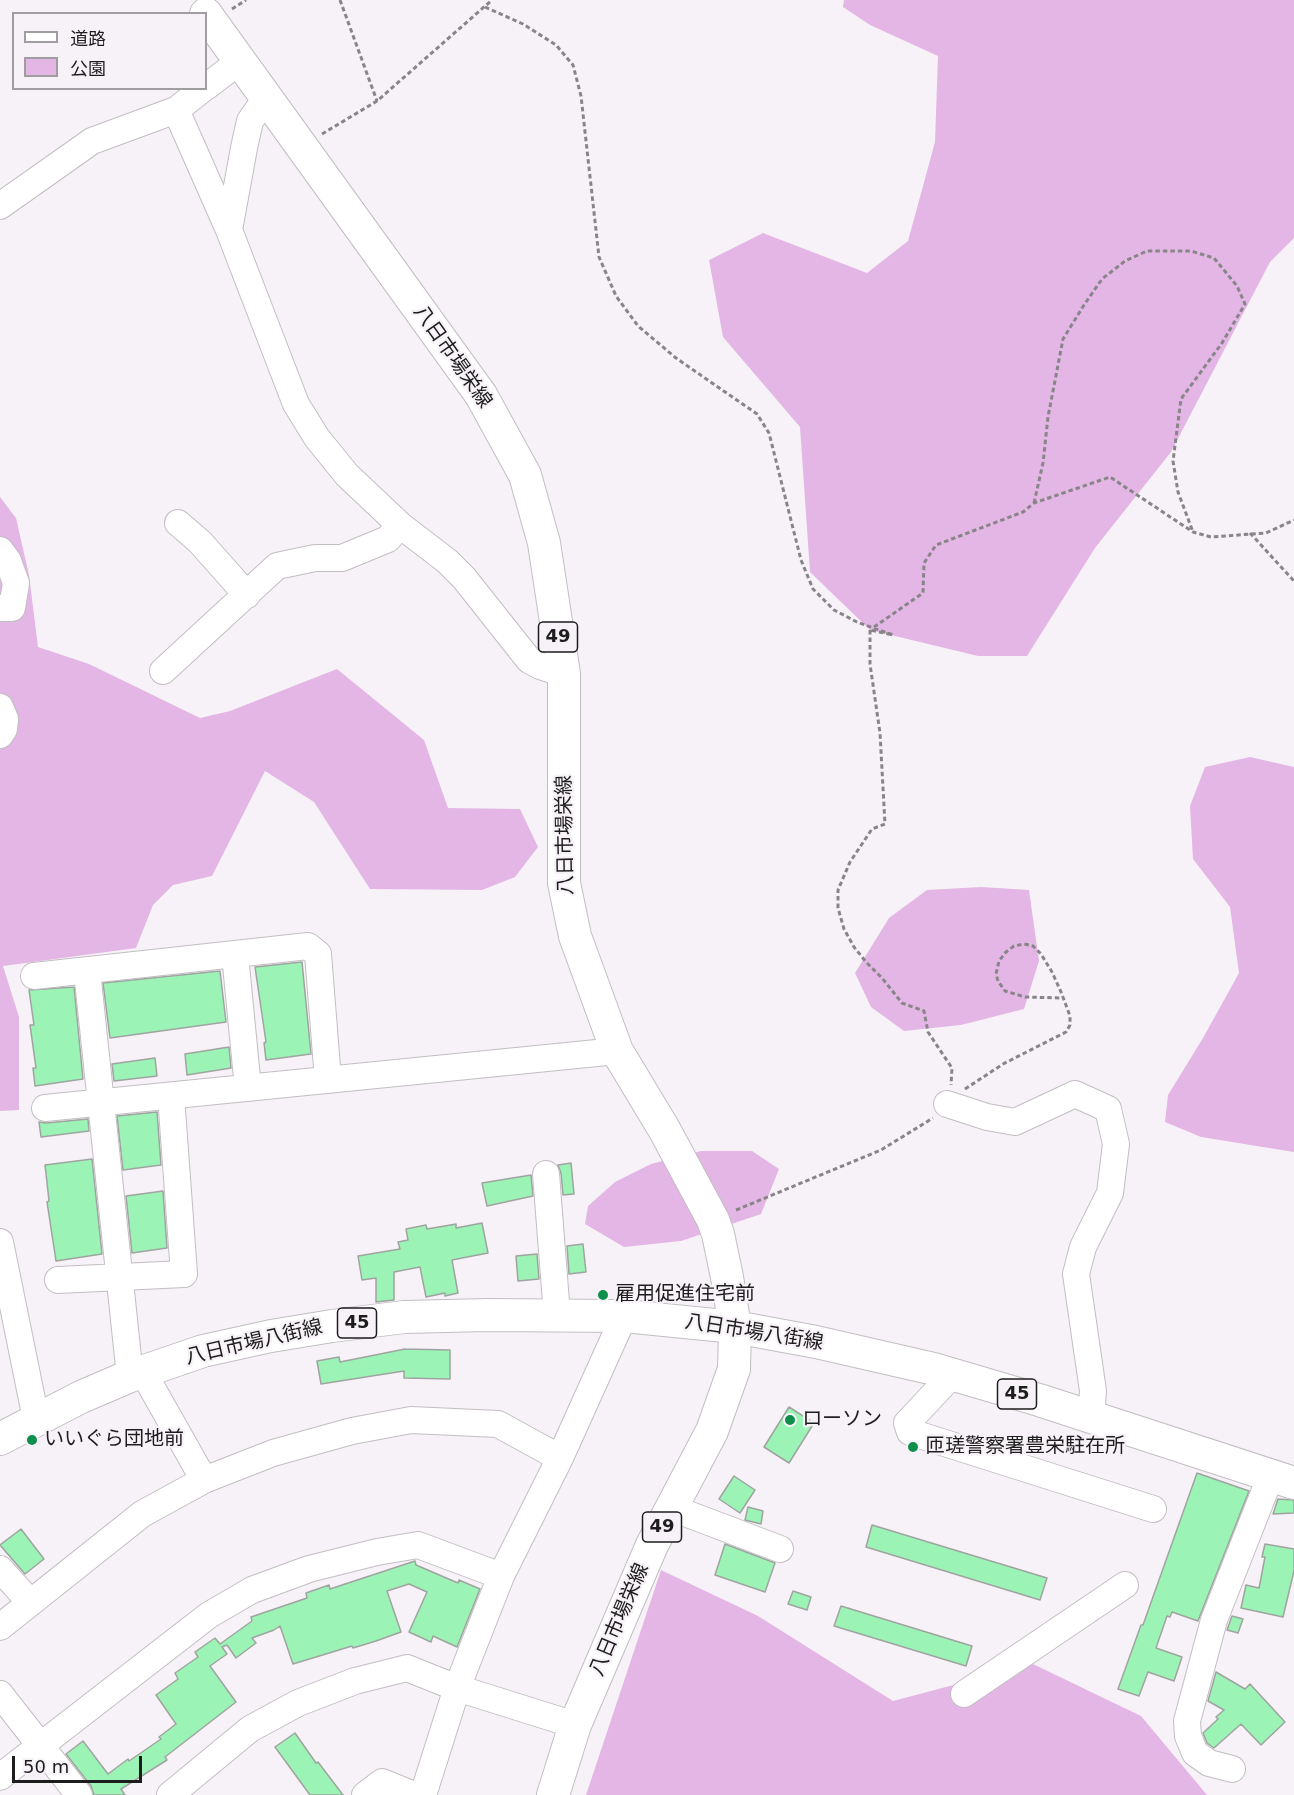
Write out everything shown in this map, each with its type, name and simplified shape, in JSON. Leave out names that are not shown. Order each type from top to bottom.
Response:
[{"type":"main road","name":"八日市場栄線","points":[[207,17],[481,396],[525,475],[544,543],[564,674],[564,883],[574,936],[617,1052],[664,1128],[712,1220],[718,1234],[727,1276],[735,1327],[734,1369],[712,1431],[652,1545],[575,1725],[553,1795]]},
{"type":"main road","name":"八日市場八街線","points":[[0,1439],[81,1397],[136,1374],[203,1351],[271,1336],[404,1317],[624,1316],[735,1327],[816,1341],[952,1375],[1282,1479]]},
{"type":"street","points":[[207,86],[240,61]]},
{"type":"street","points":[[2,200],[92,141],[176,110],[202,90]]},
{"type":"street","points":[[229,230],[250,121],[266,98]]},
{"type":"street","points":[[176,110],[229,230],[296,404],[317,438],[347,475],[400,525],[447,561],[464,578],[529,660],[564,674]]},
{"type":"street","points":[[178,523],[200,542],[247,595]]},
{"type":"street","points":[[163,670],[276,566],[315,558],[342,558],[388,539],[400,525]]},
{"type":"street","points":[[0,550],[8,561],[16,583],[12,608],[0,608]]},
{"type":"street","points":[[0,707],[5,719],[4,729],[0,735]]},
{"type":"street","points":[[34,976],[308,946],[318,954],[328,1080]]},
{"type":"street","points":[[235,955],[248,1088]]},
{"type":"street","points":[[87,971],[121,1277],[136,1374],[204,1480]]},
{"type":"street","points":[[45,1108],[617,1052]]},
{"type":"street","points":[[948,1102],[987,1117],[1015,1122],[1075,1094],[1108,1109],[1116,1144],[1110,1193],[1083,1247],[1076,1274],[1094,1390],[1091,1417]]},
{"type":"street","points":[[58,1280],[184,1274],[171,1096]]},
{"type":"street","points":[[546,1174],[557,1315]]},
{"type":"street","points":[[0,1242],[4,1289],[36,1419]]},
{"type":"street","points":[[423,1795],[457,1688],[501,1576],[560,1458],[624,1316]]},
{"type":"street","points":[[952,1375],[908,1423],[910,1432],[1153,1509]]},
{"type":"street","points":[[0,1627],[142,1514],[204,1480],[296,1447],[352,1431],[411,1420],[498,1424],[560,1458]]},
{"type":"street","points":[[1232,1769],[1209,1763],[1195,1753],[1188,1736],[1187,1721],[1214,1620],[1282,1479]]},
{"type":"street","points":[[672,1508],[780,1549]]},
{"type":"street","points":[[0,1777],[209,1615],[252,1590],[300,1572],[376,1552],[418,1545],[501,1576]]},
{"type":"street","points":[[0,1569],[30,1602]]},
{"type":"street","points":[[964,1694],[1125,1585]]},
{"type":"street","points":[[170,1795],[250,1729],[298,1702],[355,1681],[407,1668],[457,1688],[575,1725]]},
{"type":"street","points":[[0,1694],[79,1795]]},
{"type":"street","points":[[365,1795],[381,1782],[414,1795]]},
{"type":"path","points":[[340,0],[377,101]]},
{"type":"path","points":[[301,146],[377,101],[492,0]]},
{"type":"path","points":[[485,7],[523,24],[556,45],[573,65],[581,96],[599,257],[615,296],[638,326],[676,358],[757,414],[770,433],[801,560],[813,589],[834,610],[857,622],[893,635],[870,630]]},
{"type":"path","points":[[1034,503],[1043,463],[1050,407],[1063,339],[1084,305],[1102,279],[1125,261],[1147,251],[1191,251],[1214,258],[1237,286],[1245,304],[1222,343],[1181,399],[1173,461],[1178,492],[1193,532]]},
{"type":"path","points":[[870,630],[922,593],[924,563],[936,545],[1023,512],[1034,503],[1110,477],[1193,532],[1211,537],[1266,533],[1294,520]]},
{"type":"path","points":[[1250,533],[1294,581]]},
{"type":"path","points":[[870,630],[870,664],[880,734],[885,824],[872,829],[850,862],[838,890],[838,908],[844,929],[866,962],[902,1003],[924,1011],[928,1032],[952,1068],[948,1102]]},
{"type":"path","points":[[712,1220],[881,1150],[933,1118],[948,1102],[1003,1064],[1066,1032],[1070,1025],[1070,1016],[1063,998],[1052,972],[1033,946],[1024,944],[1014,946],[999,961],[996,974],[1005,991],[1025,997],[1063,998]]},
{"type":"green space","points":[[844,0],[1294,0],[1294,238],[1270,262],[1171,452],[1095,548],[1027,656],[978,656],[870,630],[810,572],[800,427],[723,337],[709,260],[763,233],[867,273],[908,241],[935,142],[938,56],[870,25],[843,7]]},
{"type":"green space","points":[[0,497],[16,518],[29,575],[38,647],[89,664],[200,718],[230,711],[337,669],[424,740],[448,808],[520,809],[538,847],[515,877],[482,890],[370,889],[314,802],[265,771],[212,876],[173,885],[153,905],[136,948],[3,966],[19,1017],[19,1110],[0,1111]]},
{"type":"green space","points":[[1250,757],[1294,767],[1294,1152],[1201,1137],[1165,1122],[1168,1095],[1239,973],[1230,907],[1193,859],[1190,806],[1205,767]]},
{"type":"green space","points":[[981,887],[1029,890],[1039,961],[1024,1009],[961,1025],[904,1031],[871,1007],[855,973],[889,918],[927,890]]},
{"type":"green space","points":[[701,1151],[752,1151],[779,1169],[761,1214],[681,1241],[624,1247],[585,1224],[588,1206],[615,1182],[651,1164]]},
{"type":"green space","points":[[661,1570],[758,1616],[893,1701],[1033,1664],[1141,1716],[1207,1795],[586,1795]]},
{"type":"building","points":[[302,962],[311,1054],[266,1060],[264,1043],[266,1042],[255,967]]},
{"type":"building","points":[[220,971],[226,1022],[110,1038],[103,983]]},
{"type":"building","points":[[74,987],[83,1079],[35,1086],[33,1068],[36,1068],[30,1025],[34,1025],[29,990]]},
{"type":"building","points":[[229,1047],[231,1068],[187,1075],[185,1054]]},
{"type":"building","points":[[155,1058],[157,1076],[114,1081],[112,1064]]},
{"type":"building","points":[[157,1112],[161,1165],[123,1170],[117,1116]]},
{"type":"building","points":[[88,1119],[89,1131],[41,1137],[39,1122]]},
{"type":"building","points":[[92,1159],[102,1254],[56,1261],[47,1202],[49,1201],[45,1165]]},
{"type":"building","points":[[571,1163],[574,1194],[563,1195],[558,1165]]},
{"type":"building","points":[[531,1175],[533,1196],[487,1206],[482,1183]]},
{"type":"building","points":[[163,1191],[167,1248],[132,1253],[126,1196]]},
{"type":"building","points":[[482,1223],[488,1253],[452,1260],[458,1293],[426,1297],[420,1267],[394,1272],[394,1300],[376,1302],[376,1278],[362,1280],[358,1256],[400,1249],[398,1242],[408,1240],[406,1229],[426,1225],[427,1229],[456,1224],[456,1228]]},
{"type":"building","points":[[583,1244],[586,1272],[569,1274],[567,1246]]},
{"type":"building","points":[[537,1254],[539,1279],[518,1281],[516,1256]]},
{"type":"building","points":[[405,1349],[450,1350],[450,1379],[404,1378],[404,1371],[321,1384],[317,1361],[339,1357],[340,1362]]},
{"type":"building","points":[[789,1407],[814,1423],[789,1463],[764,1447]]},
{"type":"building","points":[[1197,1473],[1249,1491],[1198,1621],[1172,1612],[1170,1617],[1167,1616],[1156,1648],[1182,1657],[1174,1681],[1148,1672],[1139,1696],[1118,1689]]},
{"type":"building","points":[[734,1476],[755,1490],[740,1513],[719,1499]]},
{"type":"building","points":[[1278,1499],[1294,1500],[1294,1513],[1273,1514]]},
{"type":"building","points":[[748,1507],[763,1511],[761,1524],[745,1520]]},
{"type":"building","points":[[872,1525],[1047,1578],[1040,1600],[866,1547]]},
{"type":"building","points":[[21,1529],[44,1559],[25,1574],[0,1545]]},
{"type":"building","points":[[725,1544],[775,1563],[765,1592],[715,1575]]},
{"type":"building","points":[[1265,1544],[1294,1549],[1294,1571],[1283,1617],[1241,1608],[1246,1585],[1259,1588]]},
{"type":"building","points":[[415,1561],[416,1565],[458,1583],[459,1580],[480,1589],[457,1647],[433,1636],[431,1642],[409,1632],[427,1592],[409,1584],[387,1591],[401,1632],[376,1641],[293,1664],[280,1626],[252,1638],[256,1643],[236,1658],[227,1645],[222,1647],[227,1654],[210,1666],[236,1702],[165,1757],[167,1760],[121,1789],[125,1795],[94,1795],[91,1786],[66,1754],[83,1741],[108,1774],[161,1739],[159,1737],[176,1724],[156,1695],[178,1679],[175,1673],[198,1657],[195,1652],[215,1638],[220,1644],[252,1621],[251,1617],[307,1598],[306,1593],[329,1585],[330,1589]]},
{"type":"building","points":[[793,1591],[811,1597],[807,1610],[788,1604]]},
{"type":"building","points":[[841,1606],[972,1646],[966,1666],[834,1626]]},
{"type":"building","points":[[1232,1616],[1243,1619],[1238,1633],[1227,1630]]},
{"type":"building","points":[[1216,1672],[1245,1689],[1250,1684],[1285,1722],[1261,1745],[1241,1724],[1214,1748],[1207,1743],[1203,1733],[1224,1710],[1208,1701]]},
{"type":"building","points":[[295,1733],[343,1795],[310,1795],[275,1747]]},
{"type":"place","name":"雇用促進住宅前","points":[[603,1295]]},
{"type":"place","name":"ローソン","points":[[790,1420]]},
{"type":"place","name":"いいぐら団地前","points":[[32,1440]]},
{"type":"place","name":"匝瑳警察署豊栄駐在所","points":[[913,1447]]}]
